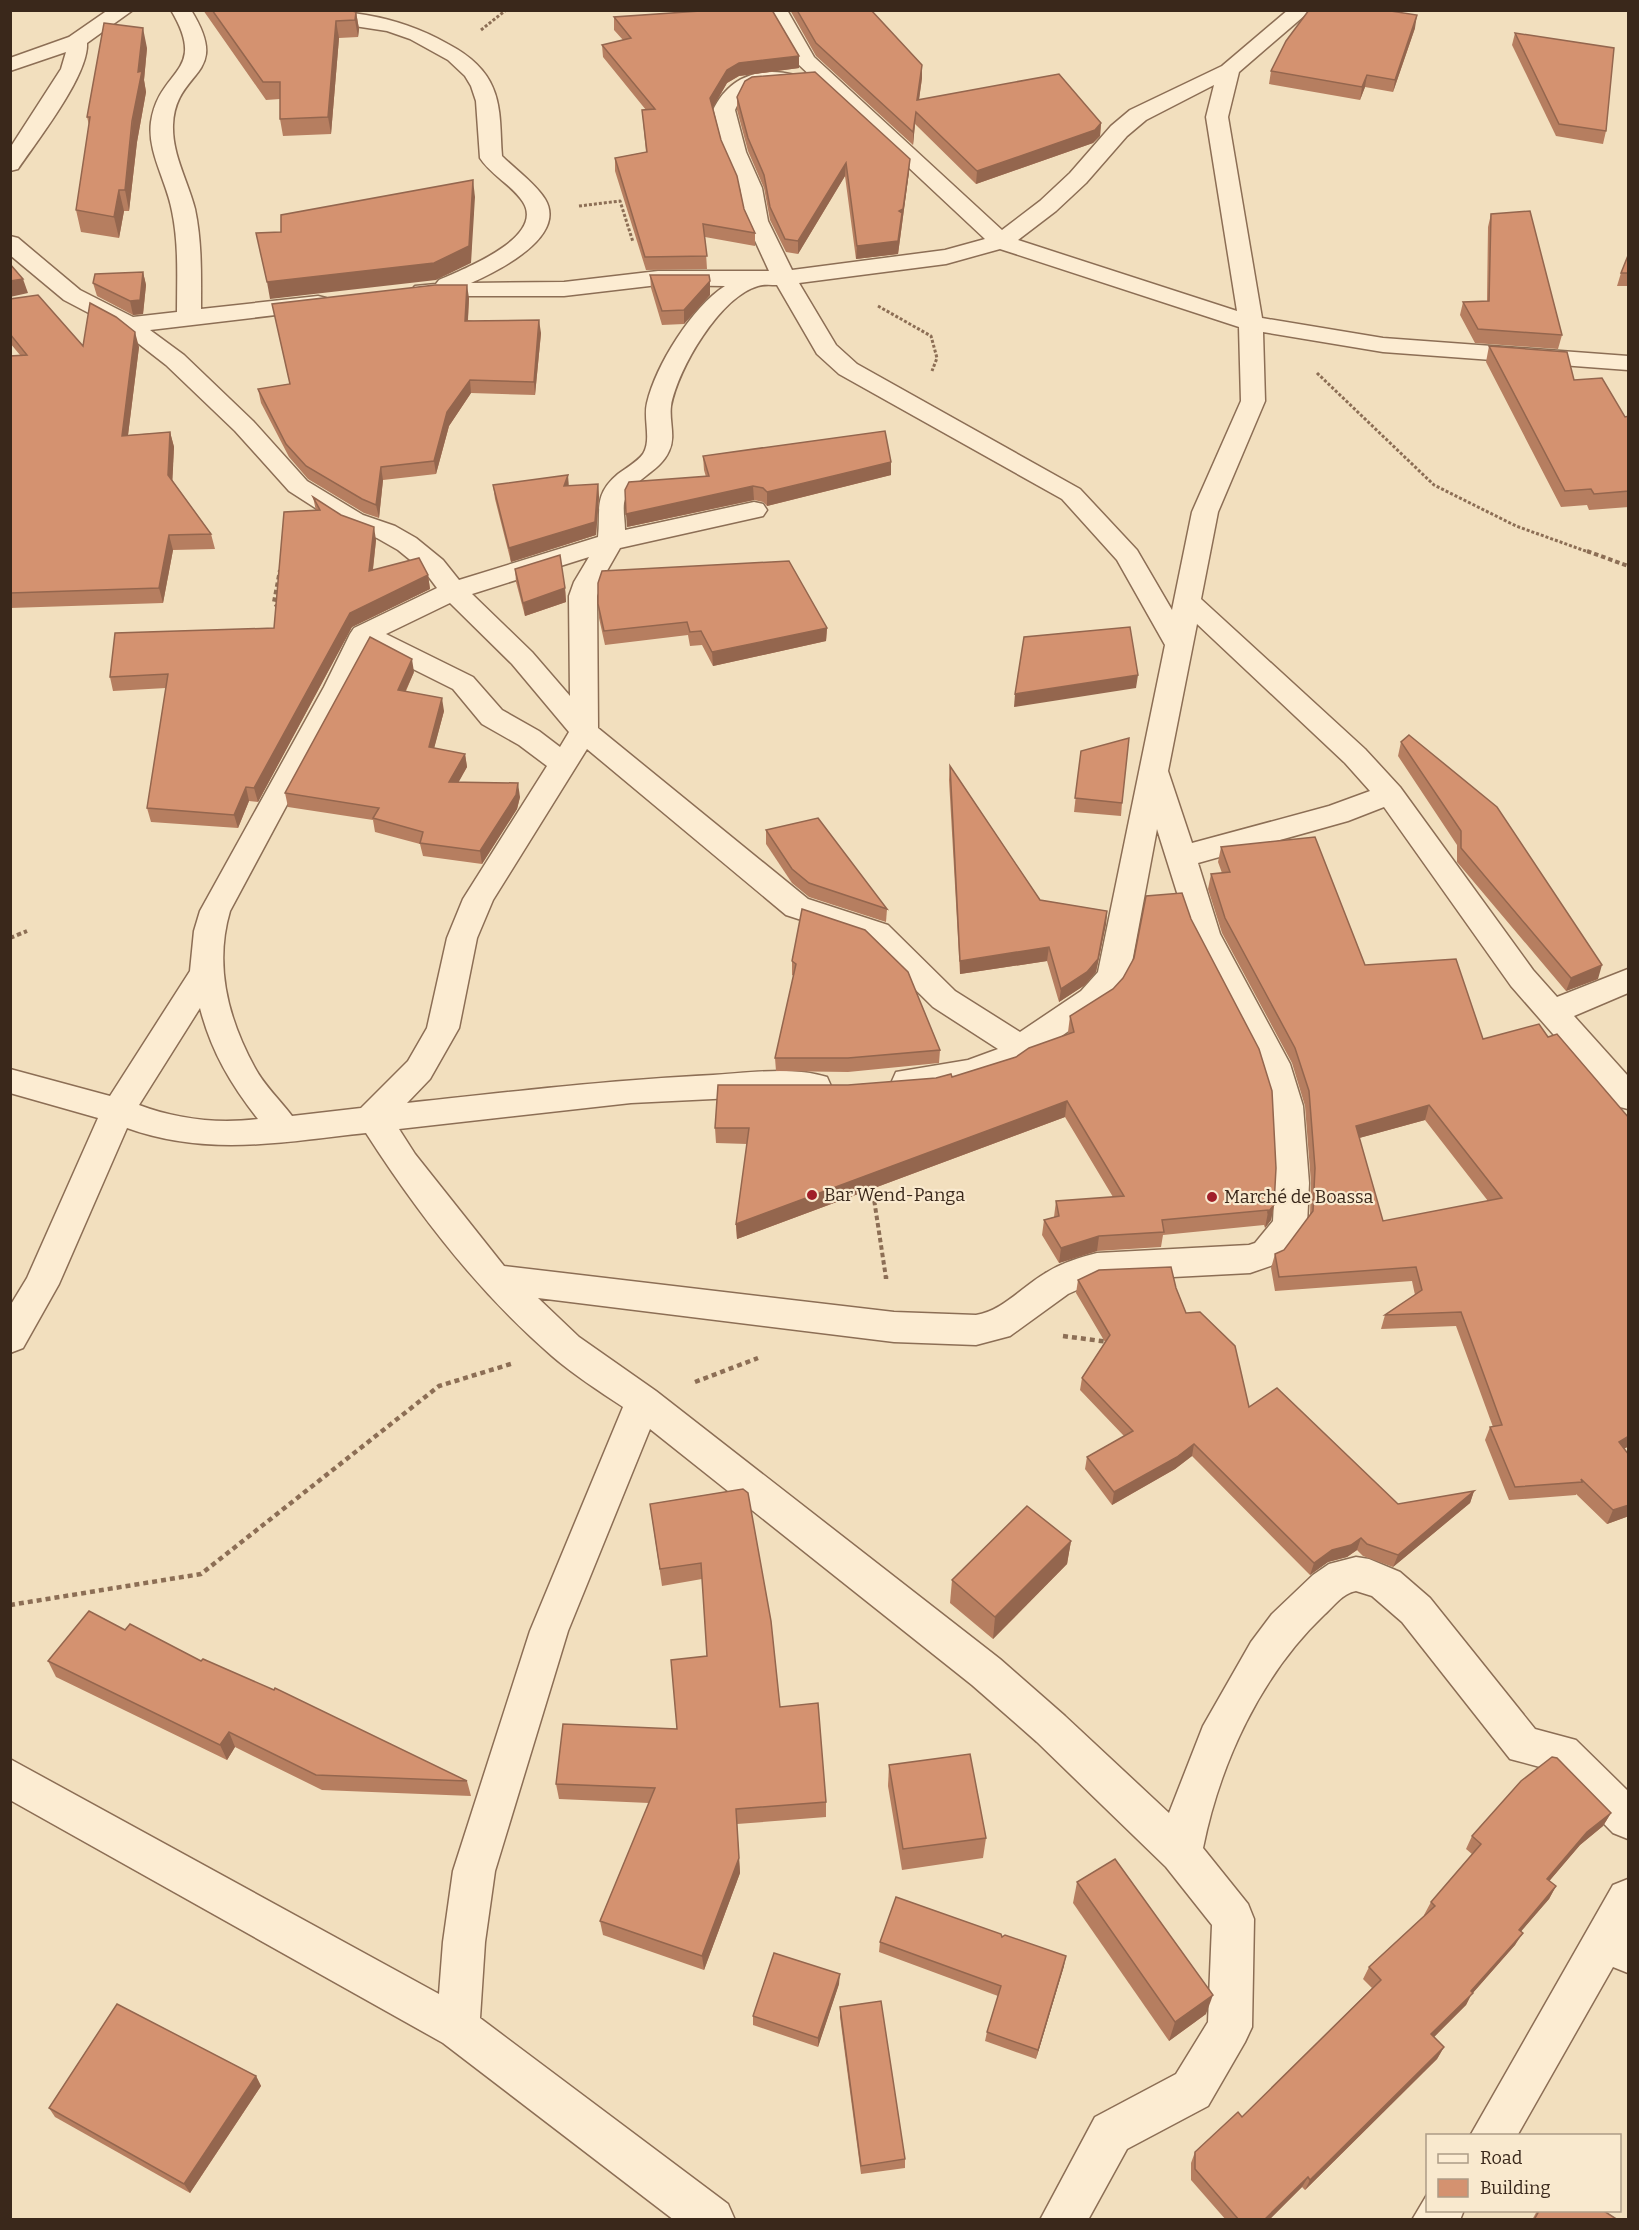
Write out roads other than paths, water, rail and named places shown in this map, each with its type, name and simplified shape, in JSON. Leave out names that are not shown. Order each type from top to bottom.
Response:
[{"type":"street","points":[[10,64],[76,41],[123,10]]},
{"type":"street","points":[[182,10],[197,32],[200,46],[196,61],[167,98],[162,124],[165,151],[182,206],[190,250],[189,317]]},
{"type":"street","points":[[289,10],[391,25],[417,35],[455,56],[473,72],[482,86],[489,123],[489,151],[494,163],[521,185],[535,201],[538,209],[526,239],[517,250],[437,289]]},
{"type":"street","points":[[777,10],[795,46],[806,60],[1001,242],[1251,323],[1383,345],[1629,363]]},
{"type":"street","points":[[402,293],[437,289],[564,289],[658,278],[752,279],[818,275],[912,264],[1001,242],[1078,178],[1119,131],[1138,115],[1229,70],[1301,10]]},
{"type":"street","points":[[10,164],[38,125],[71,69],[77,54],[76,41]]},
{"type":"street","points":[[881,1083],[935,1079],[1003,1061],[1022,1049],[1043,1030],[1098,995],[1111,979],[1205,512],[1253,401],[1251,323],[1217,117],[1229,70]]},
{"type":"street","points":[[823,75],[747,82],[736,88],[724,110],[735,152],[751,188],[757,221],[817,338],[835,359],[921,411],[1050,480],[1071,494],[1128,556],[1178,644]]},
{"type":"street","points":[[10,243],[72,295],[129,325],[208,389],[298,486],[354,521],[386,532],[407,544],[434,566],[454,592],[522,658],[584,731],[796,906],[809,913],[877,933],[944,999],[1022,1049]]},
{"type":"street","points":[[373,1117],[419,1070],[443,1028],[462,939],[478,899],[584,731],[583,596],[585,585],[610,542],[610,504],[614,494],[625,480],[654,457],[659,446],[658,410],[662,390],[705,316],[715,304],[752,279]]},
{"type":"street","points":[[41,300],[72,295]]},
{"type":"street","points":[[129,325],[343,300]]},
{"type":"street","points":[[284,1129],[243,1077],[223,1036],[206,972],[209,931],[214,911],[338,687],[364,634],[454,592],[610,542],[683,522],[754,510]]},
{"type":"street","points":[[1188,601],[1355,756],[1390,794],[1522,978],[1629,1097]]},
{"type":"street","points":[[364,634],[463,683],[492,717],[529,738],[562,764]]},
{"type":"street","points":[[494,1279],[894,1327],[976,1330],[997,1326],[1076,1273],[1113,1265],[1250,1259],[1267,1253],[1290,1225],[1292,1183],[1288,1117],[1281,1082],[1274,1064],[1205,934],[1154,771]]},
{"type":"street","points":[[1180,857],[1338,814],[1390,794]]},
{"type":"street","points":[[10,1338],[42,1284],[118,1111],[206,972]]},
{"type":"street","points":[[1552,1012],[1629,980]]},
{"type":"street","points":[[10,1081],[118,1111],[154,1124],[188,1131],[240,1134],[373,1117],[440,1113],[631,1091],[754,1085],[848,1086]]},
{"type":"street","points":[[373,1117],[403,1163],[494,1279],[566,1347],[643,1402],[986,1672],[1051,1729],[1181,1853],[1233,1919],[1230,2027],[1192,2090],[1111,2133],[1063,2220]]},
{"type":"street","points":[[458,2028],[464,1942],[474,1871],[549,1631],[643,1402]]},
{"type":"street","points":[[1181,1853],[1189,1814],[1217,1738],[1265,1655],[1286,1626],[1327,1587],[1343,1576],[1356,1574],[1369,1576],[1386,1584],[1416,1610],[1524,1746],[1562,1753],[1629,1819]]},
{"type":"street","points":[[10,1779],[458,2028],[712,2220]]},
{"type":"street","points":[[1493,2134],[1622,1928]]},
{"type":"place","name":"Bar Wend-Panga","points":[[812,1195]]},
{"type":"place","name":"Marché de Boassa","points":[[1212,1197]]}]
